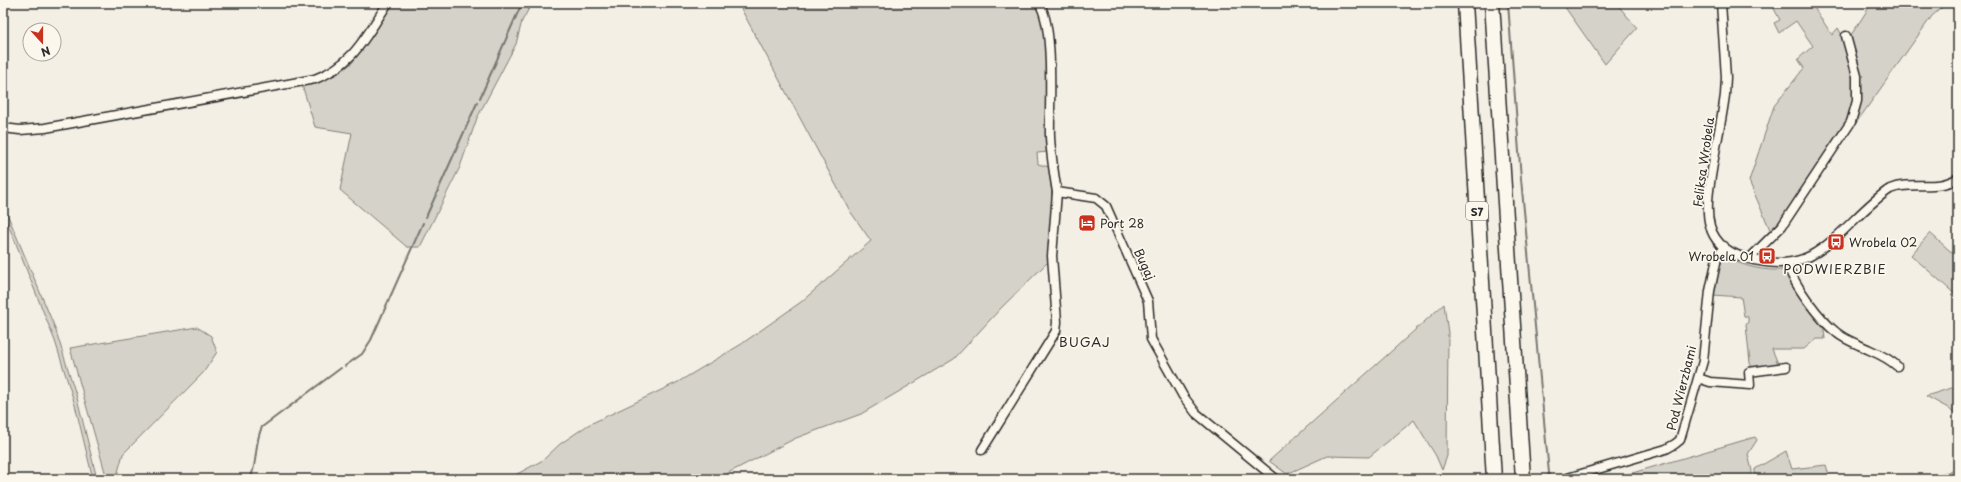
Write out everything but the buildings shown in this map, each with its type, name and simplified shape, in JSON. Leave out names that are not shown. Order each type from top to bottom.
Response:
[{"type":"highway","name":"S7","points":[[1465,3],[1494,479]]},
{"type":"highway","name":"S7","points":[[1492,3],[1522,479]]},
{"type":"street","points":[[3,128],[24,130],[45,128],[315,79],[330,73],[347,61],[388,3]]},
{"type":"street","points":[[982,450],[1056,331],[1052,256],[1057,192],[1050,138],[1047,23],[1039,3]]},
{"type":"street","name":"Feliksa Wrobela","points":[[1721,3],[1725,94],[1706,207],[1712,230],[1724,246],[1736,254],[1749,259],[1774,263],[1787,263],[1805,258],[1816,252],[1890,189],[1899,186],[1941,185],[1958,178]]},
{"type":"street","points":[[1749,259],[1782,226],[1851,122],[1857,101],[1857,76],[1846,36]]},
{"type":"street","name":"Bugaj","points":[[1057,192],[1096,198],[1106,206],[1148,301],[1152,339],[1183,396],[1196,413],[1266,476],[1276,479]]},
{"type":"street","name":"Pod Wierzbami","points":[[1564,479],[1675,444],[1680,440],[1684,431],[1703,361],[1710,291],[1717,258],[1724,246]]},
{"type":"street","points":[[1787,263],[1792,278],[1824,322],[1838,334],[1860,346],[1884,355],[1897,366]]},
{"type":"street","points":[[1698,378],[1710,382],[1750,385],[1749,372],[1786,367]]},
{"type":"shaded area","points":[[392,3],[532,3],[522,21],[516,44],[477,118],[460,167],[420,247],[407,247],[340,190],[352,133],[315,127],[302,85],[336,75],[352,63]]},
{"type":"shaded area","points":[[738,3],[1035,3],[1045,24],[1048,152],[1037,153],[1038,164],[1049,167],[1051,179],[1052,214],[1050,260],[1001,308],[954,359],[861,414],[796,438],[728,473],[721,479],[508,479],[543,460],[560,444],[588,425],[678,382],[740,345],[801,302],[871,241],[850,211]]},
{"type":"shaded area","points":[[1562,3],[1616,3],[1637,28],[1605,64]]},
{"type":"shaded area","points":[[1771,3],[1811,3],[1832,35],[1838,28],[1846,42],[1852,61],[1855,100],[1847,124],[1775,230],[1771,232],[1749,181],[1774,106],[1804,68],[1798,59],[1813,46],[1796,21],[1779,33],[1774,23],[1780,20]]},
{"type":"shaded area","points":[[1872,3],[1947,3],[1932,16],[1854,126],[1861,81],[1857,60],[1851,43],[1851,35]]},
{"type":"shaded area","points":[[3,204],[55,328],[77,398],[97,479],[93,479],[75,405],[55,341],[3,214]]},
{"type":"shaded area","points":[[1930,233],[1958,258],[1958,297],[1911,255]]},
{"type":"shaded area","points":[[1725,256],[1746,266],[1754,268],[1786,270],[1824,329],[1825,339],[1816,339],[1804,349],[1772,349],[1779,366],[1753,369],[1750,363],[1746,325],[1748,322],[1748,317],[1744,316],[1741,297],[1713,295],[1714,285],[1723,257]]},
{"type":"shaded area","points":[[1444,304],[1448,333],[1447,456],[1442,470],[1436,456],[1414,420],[1369,457],[1327,456],[1287,474],[1269,461]]},
{"type":"shaded area","points":[[197,327],[211,336],[217,352],[203,373],[123,454],[116,479],[107,479],[70,348]]},
{"type":"shaded area","points":[[1958,386],[1958,417],[1948,408],[1926,396]]},
{"type":"shaded area","points":[[1755,437],[1757,440],[1748,454],[1752,471],[1751,479],[1612,479]]},
{"type":"shaded area","points":[[1786,451],[1792,469],[1826,465],[1830,479],[1755,479],[1755,469]]},
{"type":"shaded area","points":[[1958,470],[1958,479],[1915,479]]},
{"type":"waterway","points":[[480,98],[522,3]]},
{"type":"waterway","points":[[1508,3],[1521,179],[1549,473],[1547,479]]},
{"type":"waterway","points":[[426,217],[477,103]]},
{"type":"waterway","points":[[345,366],[362,354],[371,340],[423,223]]},
{"type":"waterway","points":[[250,479],[262,427],[341,368]]},
{"type":"place","name":"Port 28","points":[[1087,223]]},
{"type":"place","name":"Wrobela 02","points":[[1836,242]]},
{"type":"place","name":"Wrobela 01","points":[[1767,256]]},
{"type":"district","name":"PODWIERZBIE","points":[[1835,268]]},
{"type":"district","name":"BUGAJ","points":[[1085,341]]}]
